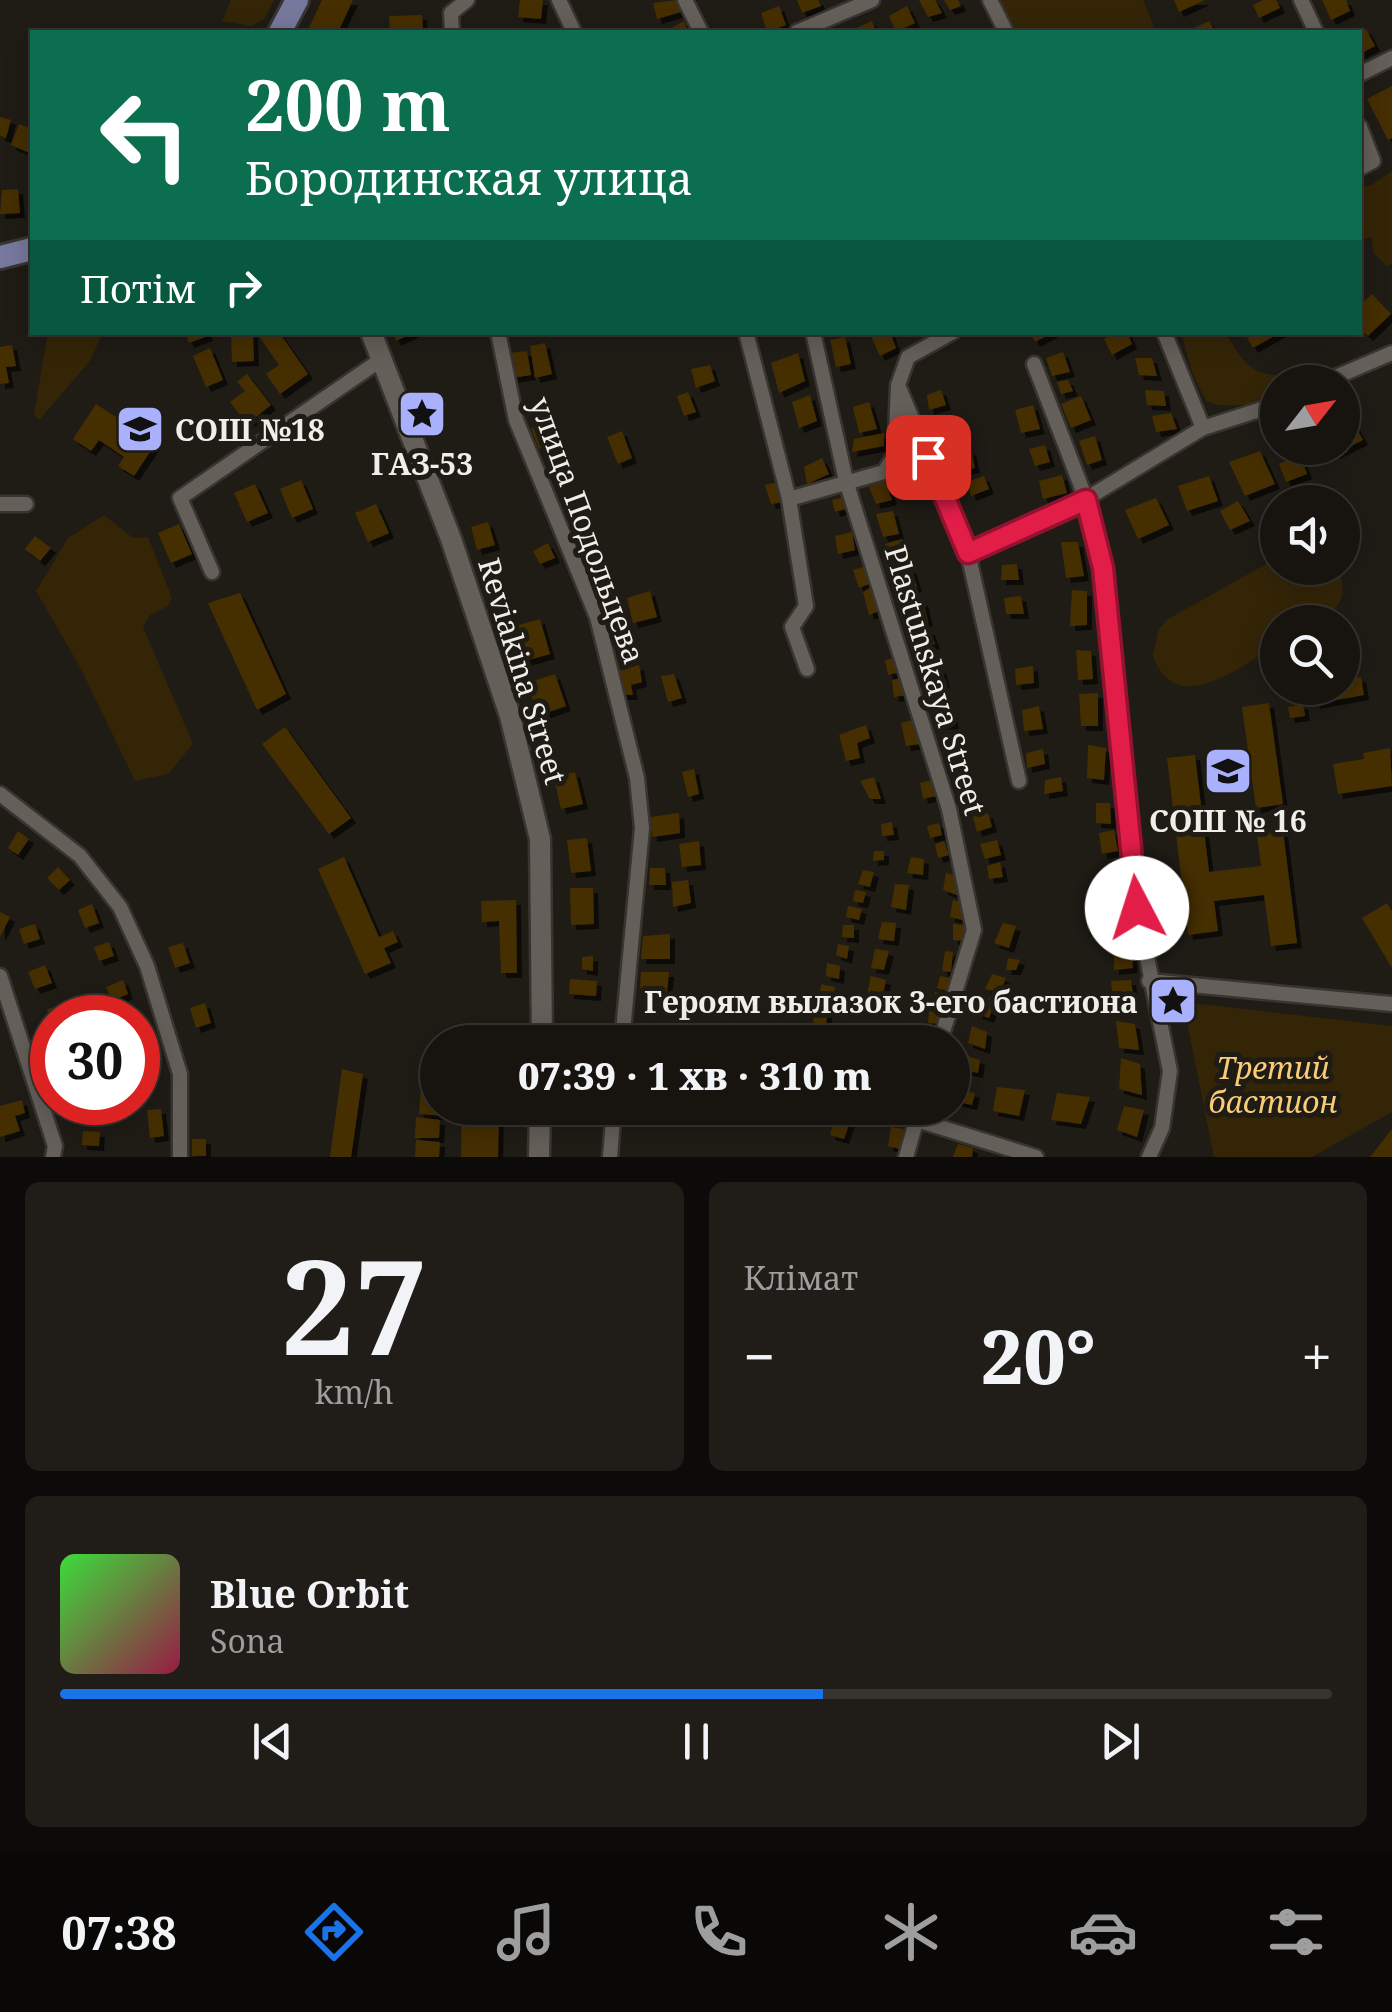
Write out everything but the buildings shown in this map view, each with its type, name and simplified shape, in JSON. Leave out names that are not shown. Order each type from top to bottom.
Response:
[{"type":"main road","points":[[281,30],[297,0]]},
{"type":"main road","points":[[0,257],[30,250]]},
{"type":"main road","name":"Reviakina Street","points":[[372,335],[457,556],[510,716],[540,840],[542,1025]]},
{"type":"main road","points":[[539,1157],[540,1125]]},
{"type":"street","points":[[452,30],[451,13],[467,0]]},
{"type":"street","points":[[559,0],[573,30]]},
{"type":"street","points":[[685,0],[700,30]]},
{"type":"street","points":[[802,30],[872,0]]},
{"type":"street","points":[[990,0],[1005,30]]},
{"type":"street","points":[[1301,0],[1315,30]]},
{"type":"street","points":[[1362,73],[1392,58]]},
{"type":"street","points":[[1362,132],[1373,162],[1362,167]]},
{"type":"street","name":"улица Подольцева","points":[[499,335],[516,420],[597,617],[637,778],[642,828],[624,1025]]},
{"type":"street","points":[[747,335],[789,500],[806,606],[792,627],[807,670]]},
{"type":"street","name":"Plastunskaya Street","points":[[814,335],[846,481],[949,809],[974,930],[945,1025]]},
{"type":"street","points":[[789,500],[884,472],[895,456],[898,385],[908,357],[948,335]]},
{"type":"street","points":[[1165,335],[1203,428]]},
{"type":"street","points":[[1360,367],[1392,353]]},
{"type":"street","points":[[212,572],[180,498],[382,359]]},
{"type":"street","points":[[1034,364],[1086,500],[1103,568],[1137,908],[1148,981],[1170,1071],[1162,1128],[1150,1157]]},
{"type":"street","points":[[898,385],[968,553],[1020,781]]},
{"type":"street","points":[[968,553],[1086,500],[1203,428],[1260,410]]},
{"type":"street","points":[[0,504],[26,504]]},
{"type":"street","points":[[0,794],[80,856],[120,907],[147,966],[180,1074],[180,1157]]},
{"type":"street","points":[[0,976],[55,1146],[53,1157]]},
{"type":"street","points":[[1148,981],[1392,1004]]},
{"type":"street","points":[[610,1157],[613,1125]]},
{"type":"street","points":[[906,1157],[916,1125]]},
{"type":"street","points":[[949,1125],[1036,1157]]},
{"type":"green space","points":[[231,0],[274,0],[265,18],[252,26],[222,21]]},
{"type":"green space","points":[[998,0],[1143,0],[1155,30],[1011,30]]},
{"type":"green space","points":[[1392,171],[1392,264],[1386,266],[1373,252],[1372,237],[1362,240],[1362,186],[1370,186]]},
{"type":"green space","points":[[102,335],[89,362],[39,420],[34,414],[47,338]]},
{"type":"green space","points":[[1182,335],[1226,335],[1247,364],[1260,372],[1260,400],[1232,405],[1206,401],[1193,375]]},
{"type":"green space","points":[[104,515],[133,538],[148,537],[172,598],[168,606],[150,615],[143,627],[193,744],[168,774],[135,781],[81,669],[36,591],[68,538]]},
{"type":"green space","points":[[1260,568],[1260,585],[1342,585],[1337,605],[1260,605],[1260,655],[1228,675],[1193,686],[1177,684],[1163,675],[1153,656],[1158,630],[1168,619]]},
{"type":"green space","name":"Третий бастион","points":[[1183,1002],[1392,1026],[1392,1112],[1312,1157],[1214,1157]]},
{"type":"place","name":"ГАЗ-53","points":[[422,414]]},
{"type":"place","name":"СОШ №18","points":[[140,429]]},
{"type":"place","name":"СОШ № 16","points":[[1228,771]]},
{"type":"place","name":"Героям вылазок 3-его бастиона","points":[[1173,1001]]},
{"type":"route","points":[[928,457],[968,553],[1031,528],[1086,500],[1103,568],[1114,652],[1137,908]]}]
